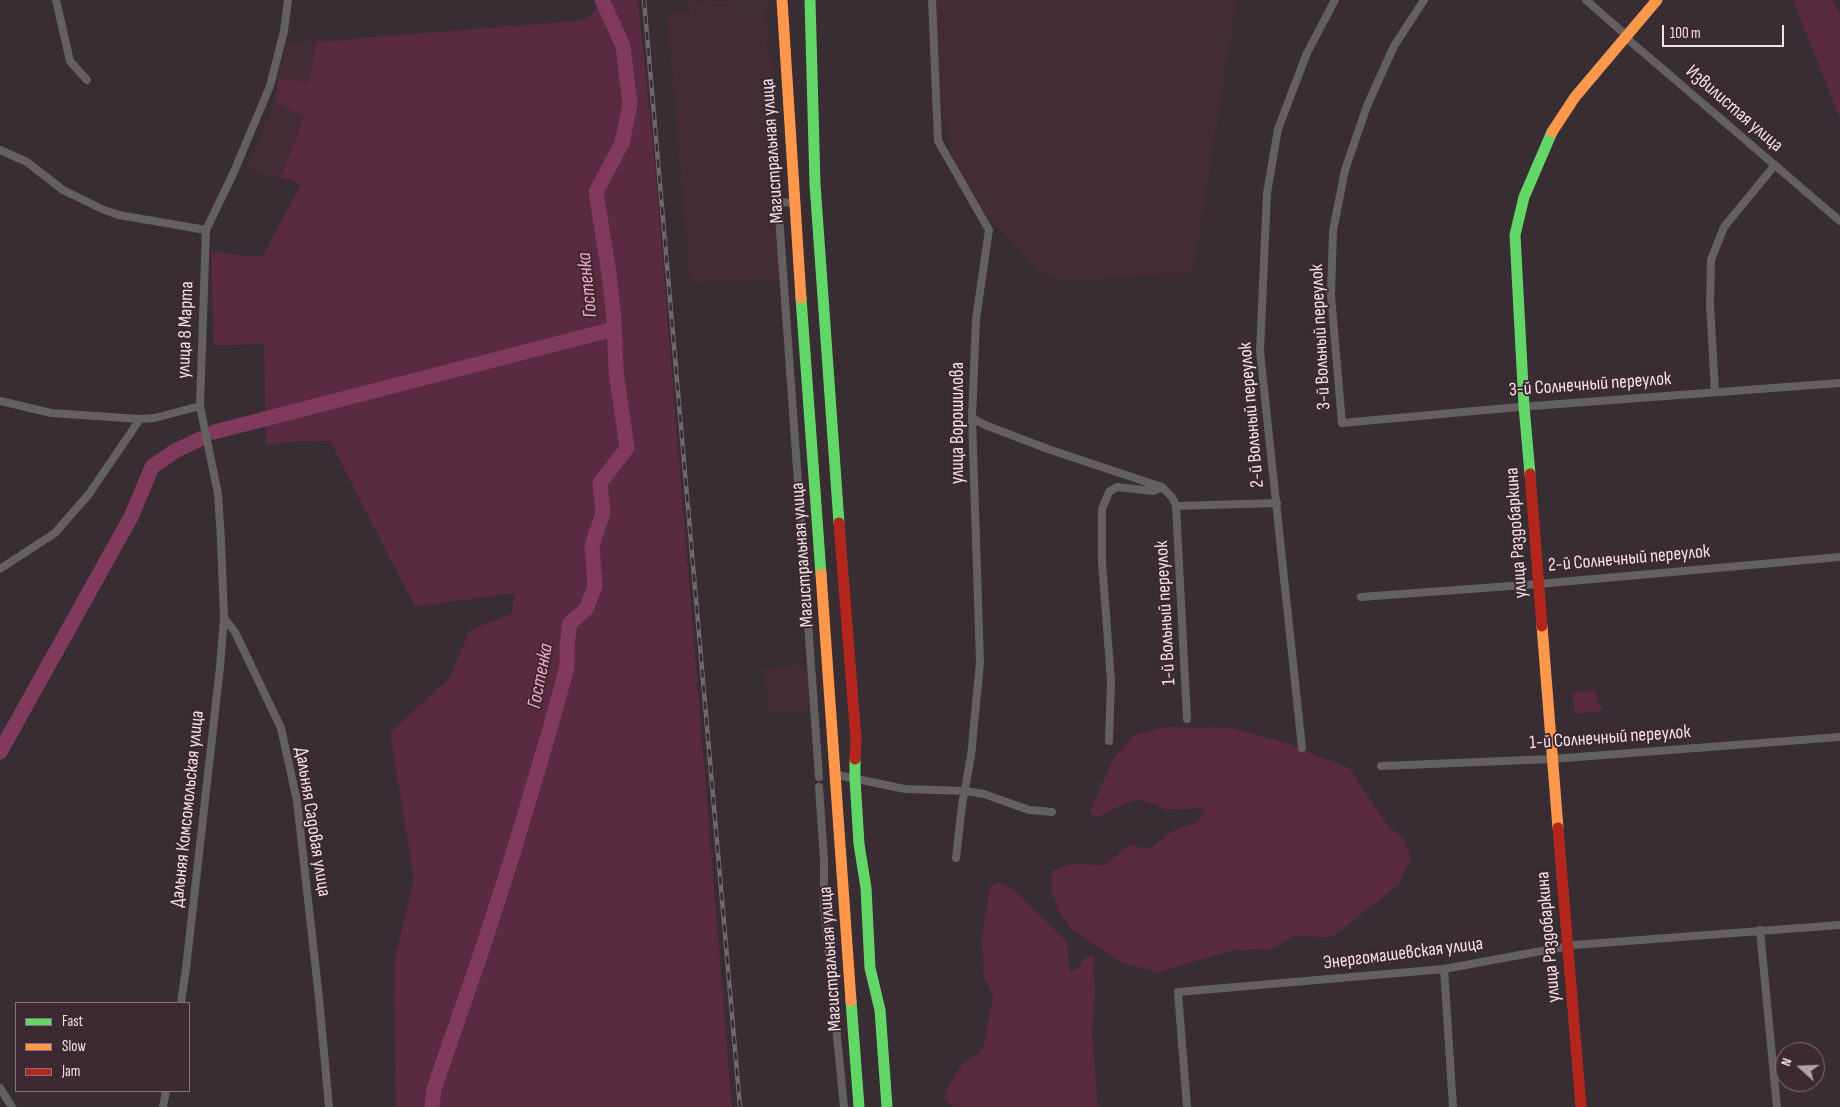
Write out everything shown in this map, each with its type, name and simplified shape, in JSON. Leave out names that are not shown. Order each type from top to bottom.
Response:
[{"type":"street","points":[[56,0],[70,61],[87,80]]},
{"type":"street","name":"улица 8 Марта","points":[[2,402],[51,413],[140,419],[155,418],[200,406],[206,230],[233,174],[270,86],[284,31],[288,0]]},
{"type":"street","name":"Магистральная улица","points":[[782,0],[794,203],[837,775],[845,924],[860,1107]]},
{"type":"street","points":[[810,0],[815,184],[856,739],[855,779],[859,844],[866,888],[870,968],[880,1010],[887,1107]]},
{"type":"street","name":"улица Ворошилова","points":[[932,0],[938,141],[989,230],[976,319],[972,418],[980,662],[971,756],[956,858]]},
{"type":"street","name":"2-й Вольный переулок","points":[[1302,748],[1260,351],[1267,193],[1278,129],[1307,53],[1335,0]]},
{"type":"street","name":"3-й Вольный переулок","points":[[1342,422],[1331,295],[1333,231],[1345,170],[1367,106],[1394,46],[1424,0]]},
{"type":"street","name":"Извилистая улица","points":[[1586,0],[1627,36],[1630,41],[1840,221]]},
{"type":"street","name":"улица Раздобаркина","points":[[1581,1107],[1524,406],[1514,235],[1524,197],[1552,132],[1574,97],[1657,0]]},
{"type":"street","points":[[0,150],[27,162],[63,190],[104,210],[119,215],[206,230]]},
{"type":"street","points":[[1716,392],[1710,304],[1711,260],[1724,227],[1775,165]]},
{"type":"street","points":[[794,203],[778,202],[819,776]]},
{"type":"street","name":"3-й Солнечный переулок","points":[[1342,422],[1524,406],[1840,383]]},
{"type":"street","points":[[200,406],[218,494],[224,618]]},
{"type":"street","points":[[972,418],[985,425],[1048,449],[1162,487],[1172,497],[1176,506],[1277,503]]},
{"type":"street","points":[[0,569],[55,533],[89,494],[140,419]]},
{"type":"street","points":[[1109,740],[1111,681],[1102,562],[1102,509],[1109,492],[1117,487],[1153,491],[1162,487]]},
{"type":"street","name":"1-й Вольный переулок","points":[[1176,506],[1187,718]]},
{"type":"street","name":"2-й Солнечный переулок","points":[[1361,598],[1840,557]]},
{"type":"street","name":"Дальняя Комсомольская улица","points":[[181,1002],[224,618]]},
{"type":"street","name":"Дальняя Садовая улица","points":[[224,618],[235,632],[281,728],[296,801],[319,998],[329,1107]]},
{"type":"street","name":"1-й Солнечный переулок","points":[[1381,766],[1552,759],[1840,736]]},
{"type":"street","points":[[837,775],[905,788],[965,790],[984,794],[1029,810],[1052,812]]},
{"type":"street","points":[[819,788],[824,860],[824,906],[844,1107]]},
{"type":"street","name":"Энергомашевская улица","points":[[1187,1107],[1178,992],[1444,969],[1568,946],[1840,925]]},
{"type":"street","points":[[1760,930],[1776,1107]]},
{"type":"street","points":[[1444,969],[1453,1107]]},
{"type":"street","points":[[0,1088],[12,1107]]},
{"type":"street","points":[[164,1107],[166,1092]]},
{"type":"shaded area","points":[[597,0],[638,0],[655,165],[732,1107],[396,1107],[394,963],[414,878],[390,733],[450,677],[470,630],[512,614],[514,593],[415,607],[330,441],[282,442],[266,445],[264,344],[214,346],[211,252],[262,257],[301,184],[281,177],[304,117],[275,101],[278,78],[309,83],[316,42],[586,20],[596,9]]},
{"type":"shaded area","points":[[689,0],[766,2],[768,49],[774,65],[787,279],[690,284],[667,13],[689,12]]},
{"type":"shaded area","points":[[933,0],[1235,0],[1236,4],[1193,274],[1060,279],[1039,272],[958,186],[937,85]]},
{"type":"shaded area","points":[[1793,0],[1832,0],[1840,13],[1840,119]]},
{"type":"shaded area","points":[[316,42],[309,83],[278,78],[288,44]]},
{"type":"shaded area","points":[[275,101],[304,117],[281,177],[246,169]]},
{"type":"shaded area","points":[[807,665],[810,710],[767,711],[765,669]]},
{"type":"shaded area","points":[[1596,690],[1597,703],[1602,706],[1602,711],[1575,714],[1573,693]]},
{"type":"shaded area","points":[[1164,727],[1231,728],[1287,743],[1350,769],[1388,826],[1403,838],[1411,858],[1399,884],[1335,935],[1325,938],[1296,935],[1272,949],[1234,950],[1159,972],[1122,963],[1071,929],[1059,912],[1052,893],[1052,871],[1072,864],[1104,865],[1130,845],[1150,849],[1173,831],[1193,824],[1200,819],[1204,808],[1167,810],[1141,799],[1123,804],[1098,818],[1090,812],[1113,759],[1134,735]]},
{"type":"shaded area","points":[[1000,883],[1016,892],[1067,942],[1070,972],[1079,967],[1083,959],[1093,955],[1095,992],[1092,1031],[1098,1107],[955,1107],[945,1099],[946,1089],[963,1063],[980,1053],[984,1044],[993,996],[984,978],[982,936],[990,886]]},
{"type":"waterway","name":"Гостенка","points":[[432,1107],[434,1089],[512,857],[550,729],[567,667],[567,644],[570,623],[586,609],[595,586],[592,545],[603,513],[600,483],[627,448],[616,371],[614,319],[609,274],[596,192],[622,143],[630,104],[623,46],[602,0]]},
{"type":"waterway","points":[[214,432],[614,329]]},
{"type":"waterway","points":[[0,752],[131,517],[152,467],[175,451],[200,439]]},
{"type":"railway","points":[[644,0],[740,1107]]},
{"type":"traffic: fast","points":[[810,0],[815,184],[839,523]]},
{"type":"traffic: fast","points":[[1530,474],[1524,406],[1515,235],[1524,197],[1552,132]]},
{"type":"traffic: fast","points":[[801,298],[821,574]]},
{"type":"traffic: fast","points":[[855,759],[859,844],[866,888],[870,968],[880,1010],[887,1107]]},
{"type":"traffic: fast","points":[[851,1001],[859,1107]]},
{"type":"traffic: slow","points":[[782,0],[801,298]]},
{"type":"traffic: slow","points":[[1552,132],[1575,97],[1657,0]]},
{"type":"traffic: slow","points":[[821,574],[851,1001]]},
{"type":"traffic: slow","points":[[1542,626],[1558,828]]},
{"type":"traffic: jam","points":[[1530,474],[1542,626]]},
{"type":"traffic: jam","points":[[839,523],[856,739],[855,759]]},
{"type":"traffic: jam","points":[[1558,828],[1581,1107]]}]
